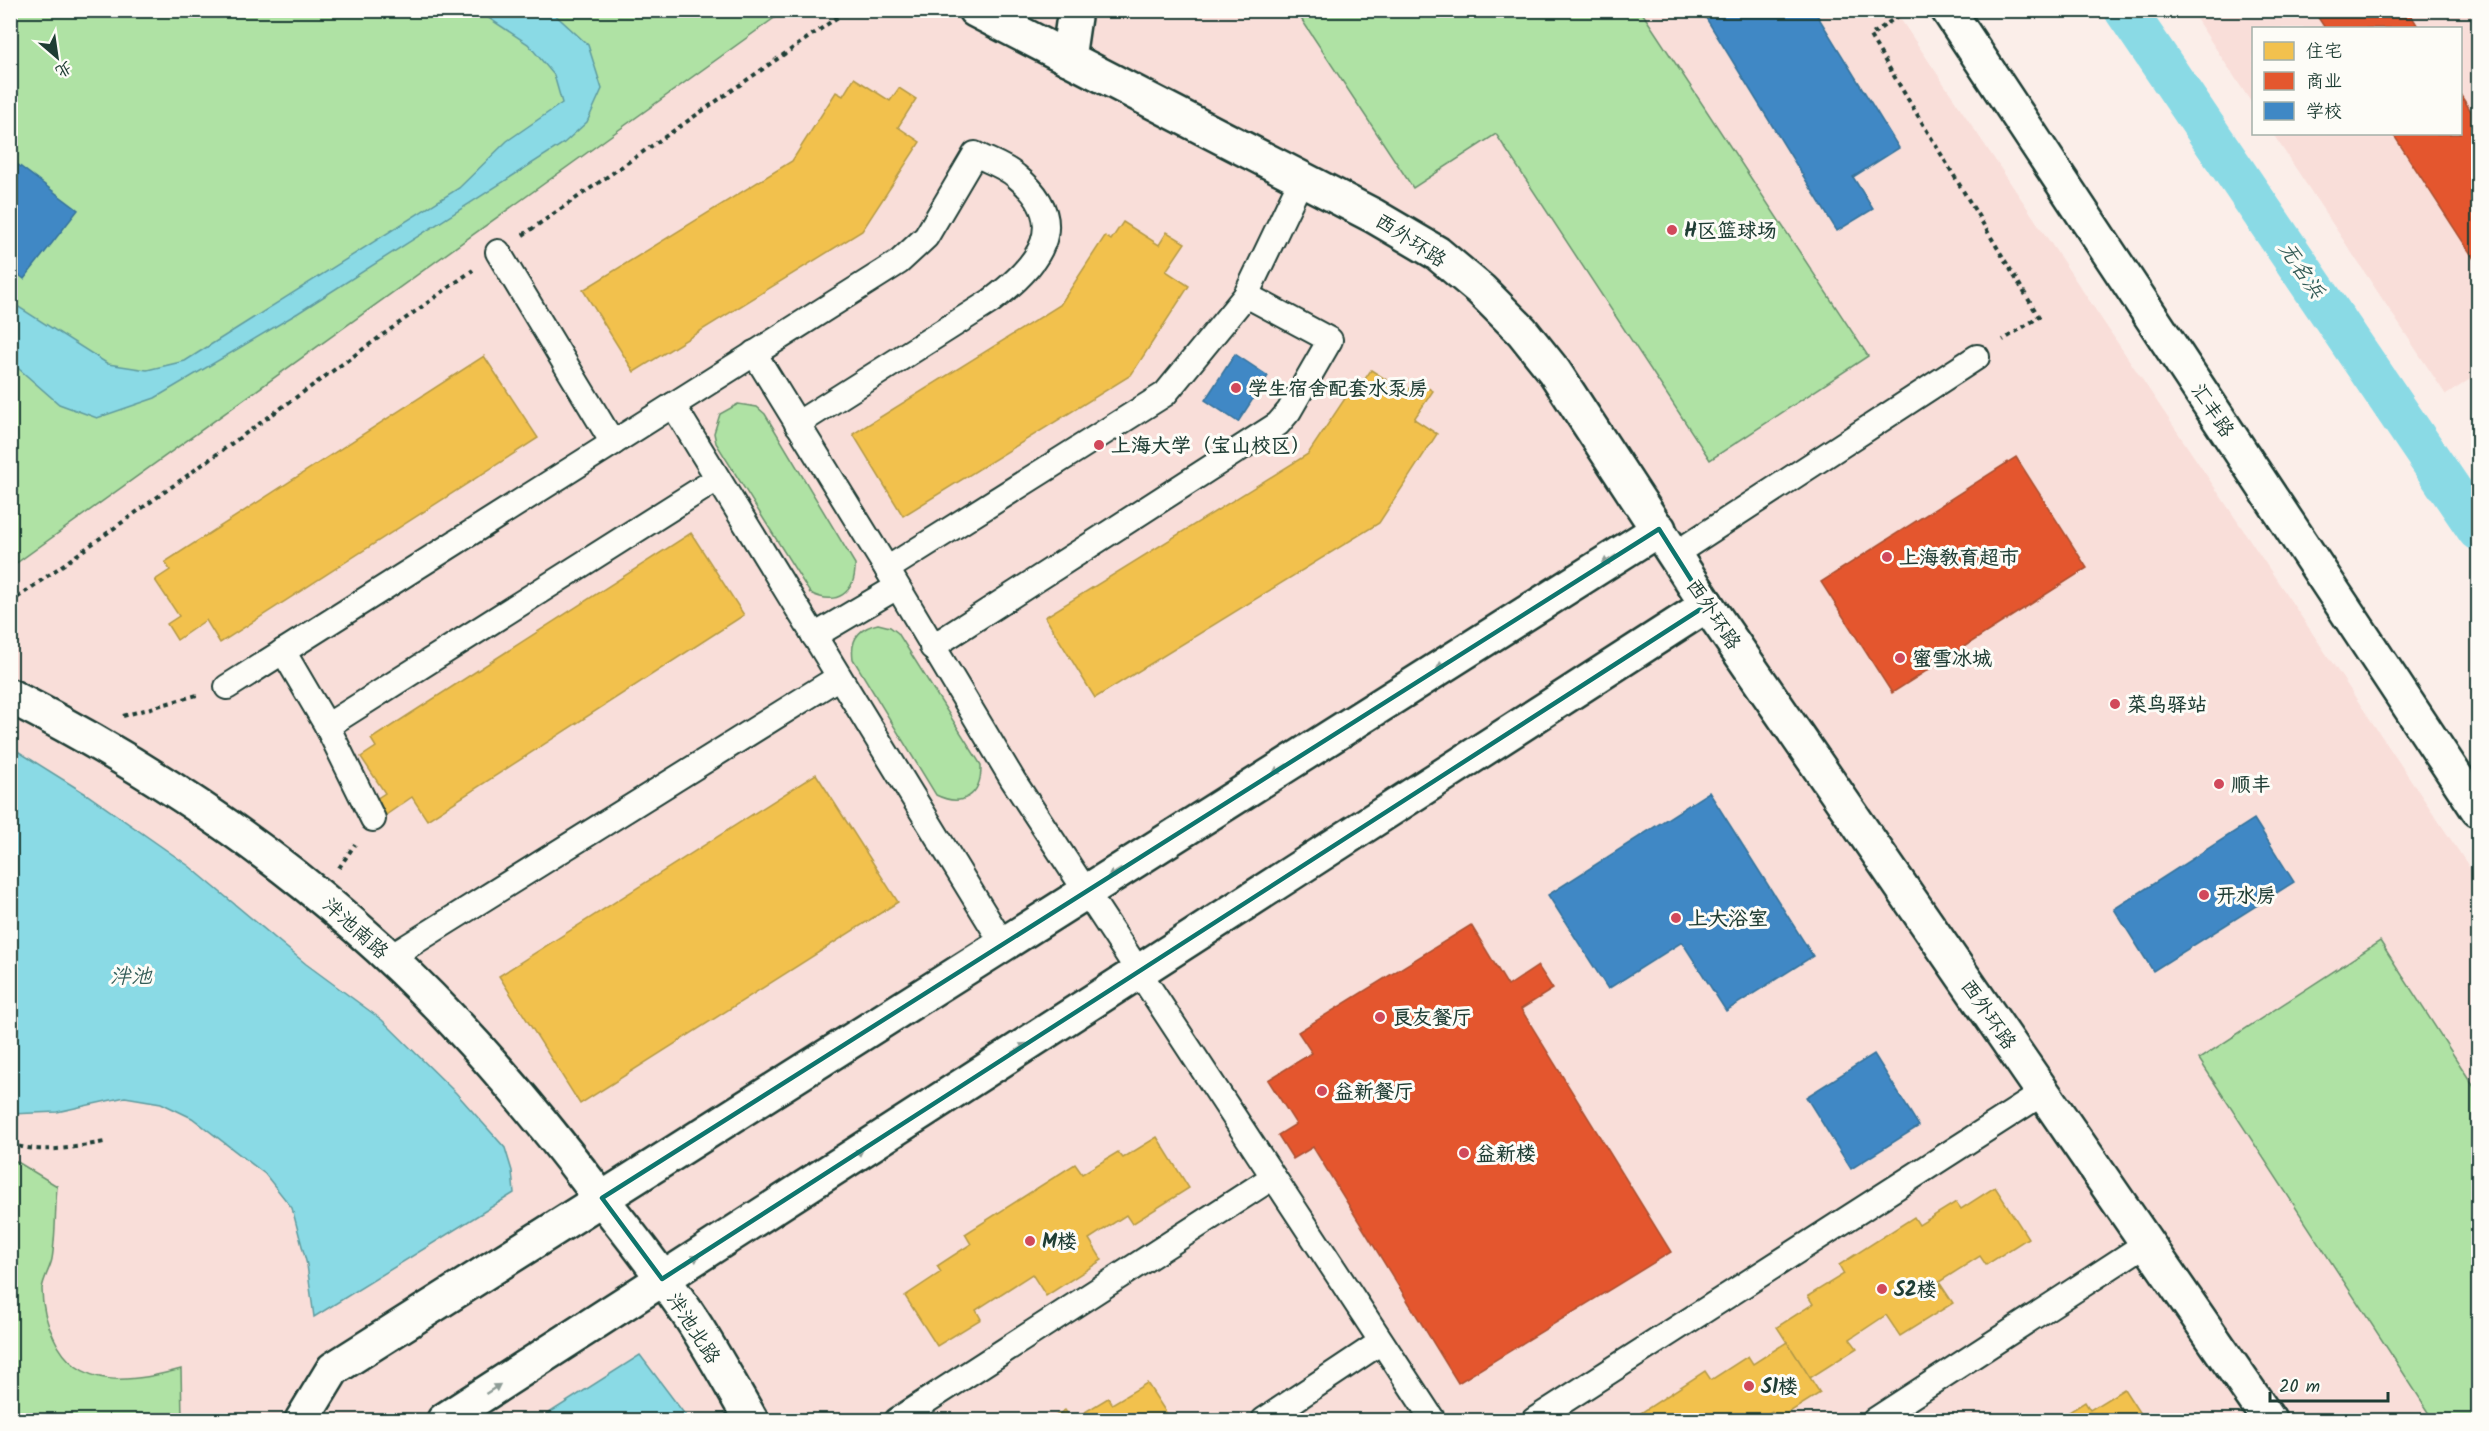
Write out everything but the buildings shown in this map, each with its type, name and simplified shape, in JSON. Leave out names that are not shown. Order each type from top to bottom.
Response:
[{"type":"street","name":"西外环路","points":[[975,10],[1374,216],[1437,254],[1481,291],[1522,331],[1554,371],[1707,605],[2269,1420]]},
{"type":"street","points":[[1068,58],[1075,10]]},
{"type":"street","name":"汇丰路","points":[[1948,10],[2478,810]]},
{"type":"street","points":[[302,1420],[333,1369],[378,1340],[1086,892],[1667,542]]},
{"type":"street","points":[[444,1420],[1707,605]]},
{"type":"street","name":"泮池南路","points":[[10,696],[170,786],[246,839],[320,896],[454,1021],[515,1089],[633,1238]]},
{"type":"street","name":"泮池北路","points":[[633,1238],[692,1320],[751,1420]]},
{"type":"lane","points":[[227,687],[899,262],[926,237],[975,154],[1016,175],[1038,199],[1047,219],[1046,242],[1014,284],[991,301],[797,424]]},
{"type":"lane","points":[[814,636],[892,578],[1165,394],[1246,295],[1302,178]]},
{"type":"lane","points":[[498,252],[613,443]]},
{"type":"lane","points":[[932,647],[1278,424],[1289,411],[1330,340],[1246,295]]},
{"type":"lane","points":[[754,353],[1013,780],[1433,1420]]},
{"type":"lane","points":[[1667,542],[1977,357]]},
{"type":"lane","points":[[673,405],[1003,944]]},
{"type":"lane","points":[[327,726],[717,479]]},
{"type":"lane","points":[[283,651],[327,726],[373,819]]},
{"type":"lane","points":[[389,958],[839,677]]},
{"type":"lane","points":[[1534,1420],[2043,1093]]},
{"type":"lane","points":[[897,1420],[1273,1177]]},
{"type":"lane","points":[[1875,1420],[2147,1243]]},
{"type":"lane","points":[[1264,1420],[1381,1342]]},
{"type":"path","points":[[10,603],[498,252],[848,10]]},
{"type":"path","points":[[1906,10],[1870,36],[2039,316],[1977,357]]},
{"type":"path","points":[[90,739],[124,716],[227,687]]},
{"type":"path","points":[[320,896],[373,819]]},
{"type":"path","points":[[10,1144],[30,1150],[53,1150],[104,1142]]},
{"type":"highlighted area","points":[[1659,529],[1707,605],[662,1279],[602,1198]]},
{"type":"shaded area","name":"上海大学（宝山校区）","points":[[10,11],[1895,11],[2478,880],[2478,1420],[11,1420]]},
{"type":"shaded area","points":[[2191,11],[2478,11],[2478,374],[2446,395],[2274,135],[2462,135],[2462,27],[2252,27],[2252,103]]},
{"type":"green space","points":[[11,11],[784,11],[11,567]]},
{"type":"green space","name":"H区篮球场","points":[[1296,11],[1641,11],[1868,356],[1710,460],[1496,134],[1413,188]]},
{"type":"green space","points":[[738,404],[757,407],[765,414],[855,564],[852,583],[843,595],[828,598],[810,593],[716,443],[714,433],[720,414]]},
{"type":"green space","points":[[878,624],[890,627],[898,633],[981,765],[978,784],[969,796],[955,800],[936,795],[853,659],[853,646],[857,636],[866,628]]},
{"type":"green space","points":[[2380,941],[2478,1093],[2478,1420],[2434,1420],[2199,1059]]},
{"type":"green space","points":[[11,1158],[57,1186],[53,1250],[42,1296],[49,1326],[64,1355],[77,1367],[92,1375],[109,1379],[145,1377],[181,1369],[182,1418],[190,1420],[11,1420]]},
{"type":"water","points":[[478,11],[551,11],[588,45],[602,89],[587,122],[564,143],[298,313],[155,398],[97,418],[59,404],[11,362],[11,302],[108,364],[147,370],[185,361],[459,188],[507,141],[562,103],[554,75],[528,44]]},
{"type":"water","name":"泮池","points":[[11,747],[86,794],[189,866],[306,964],[382,1020],[456,1093],[505,1148],[512,1171],[514,1193],[314,1317],[307,1265],[292,1208],[265,1174],[192,1118],[161,1103],[125,1097],[57,1112],[11,1114]]},
{"type":"water","points":[[640,1355],[689,1420],[538,1420]]},
{"type":"waterway","name":"无名浜","points":[[2125,10],[2478,530]]},
{"type":"place","name":"H区篮球场","points":[[1672,230]]},
{"type":"place","name":"学生宿舍配套水泵房","points":[[1236,388]]},
{"type":"place","name":"上海大学（宝山校区）","points":[[1099,445]]},
{"type":"place","name":"上海教育超市","points":[[1887,557]]},
{"type":"place","name":"蜜雪冰城","points":[[1900,658]]},
{"type":"place","name":"菜鸟驿站","points":[[2115,704]]},
{"type":"place","name":"顺丰","points":[[2219,784]]},
{"type":"place","name":"开水房","points":[[2204,895]]},
{"type":"place","name":"上大浴室","points":[[1676,918]]},
{"type":"place","name":"良友餐厅","points":[[1380,1017]]},
{"type":"place","name":"益新餐厅","points":[[1322,1091]]},
{"type":"place","name":"益新楼","points":[[1464,1153]]},
{"type":"place","name":"M楼","points":[[1030,1241]]},
{"type":"place","name":"S2楼","points":[[1882,1289]]},
{"type":"place","name":"S1楼","points":[[1749,1386]]}]
